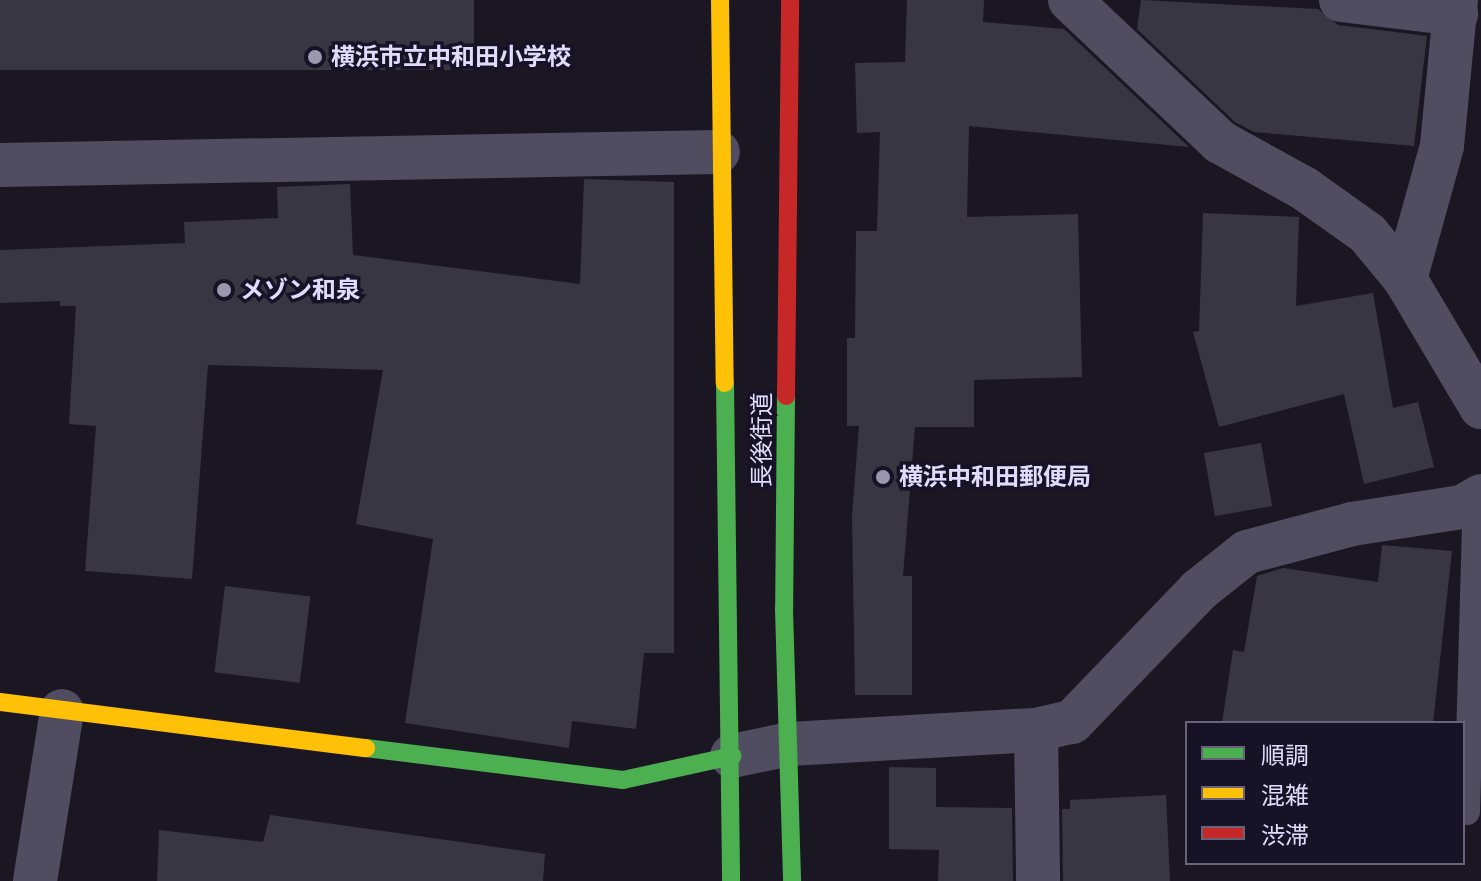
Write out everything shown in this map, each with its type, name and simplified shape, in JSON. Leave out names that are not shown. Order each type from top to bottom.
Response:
[{"type":"main road","name":"長後街道","points":[[720,0],[718,152],[732,756],[731,881]]},
{"type":"main road","name":"長後街道","points":[[790,0],[784,609],[792,881]]},
{"type":"main road","points":[[0,702],[623,780],[732,756]]},
{"type":"street","points":[[1070,0],[1220,142],[1305,189],[1368,234],[1405,279],[1481,407]]},
{"type":"street","points":[[1341,0],[1456,7],[1442,146],[1405,279]]},
{"type":"street","points":[[0,165],[718,152]]},
{"type":"street","points":[[732,756],[790,744],[1036,730],[1072,722],[1199,590],[1247,552],[1352,524],[1462,507],[1479,497]]},
{"type":"street","points":[[35,881],[62,711]]},
{"type":"street","points":[[1036,730],[1038,881]]},
{"type":"lane","points":[[1467,812],[1475,726],[1479,497]]},
{"type":"building","points":[[0,0],[474,0],[474,70],[0,70]]},
{"type":"building","points":[[907,0],[984,0],[983,22],[1064,29],[1189,147],[969,126],[967,217],[1078,214],[1082,377],[974,380],[974,427],[915,427],[903,576],[912,576],[912,695],[855,695],[852,516],[859,426],[847,426],[847,338],[855,338],[856,231],[877,231],[880,132],[857,133],[855,63],[905,62]]},
{"type":"building","points":[[1141,0],[1318,9],[1338,25],[1427,36],[1414,146],[1254,132],[1235,122],[1137,29]]},
{"type":"building","points":[[584,179],[674,182],[674,653],[644,653],[636,729],[572,721],[569,748],[405,723],[433,539],[356,524],[383,370],[208,365],[192,579],[85,571],[96,426],[69,424],[76,306],[60,306],[60,301],[0,303],[0,250],[185,243],[184,222],[278,218],[277,187],[350,184],[353,255],[580,284]]},
{"type":"building","points":[[1203,213],[1299,217],[1296,306],[1373,293],[1393,408],[1418,402],[1434,467],[1364,484],[1344,394],[1219,427],[1193,332],[1199,331]]},
{"type":"building","points":[[1261,443],[1272,506],[1215,516],[1204,453]]},
{"type":"building","points":[[1382,545],[1452,551],[1433,721],[1222,721],[1233,650],[1244,652],[1257,576],[1283,568],[1378,582]]},
{"type":"building","points":[[225,586],[310,596],[300,683],[214,672]]},
{"type":"building","points":[[889,767],[936,768],[936,807],[1012,808],[1013,881],[938,881],[939,850],[889,849]]},
{"type":"building","points":[[1166,795],[1170,881],[1063,881],[1062,809],[1070,809],[1070,800]]},
{"type":"building","points":[[270,815],[545,854],[543,881],[157,881],[159,830],[263,842]]},
{"type":"traffic: fast","points":[[725,383],[731,881]]},
{"type":"traffic: fast","points":[[786,396],[784,609],[792,881]]},
{"type":"traffic: fast","points":[[366,748],[623,780],[732,756]]},
{"type":"traffic: slow","points":[[720,0],[725,383]]},
{"type":"traffic: slow","points":[[0,702],[366,748]]},
{"type":"traffic: jam","points":[[786,396],[790,0]]},
{"type":"place","name":"横浜市立中和田小学校","points":[[315,57]]},
{"type":"place","name":"メゾン和泉","points":[[224,290]]},
{"type":"place","name":"横浜中和田郵便局","points":[[883,477]]}]
